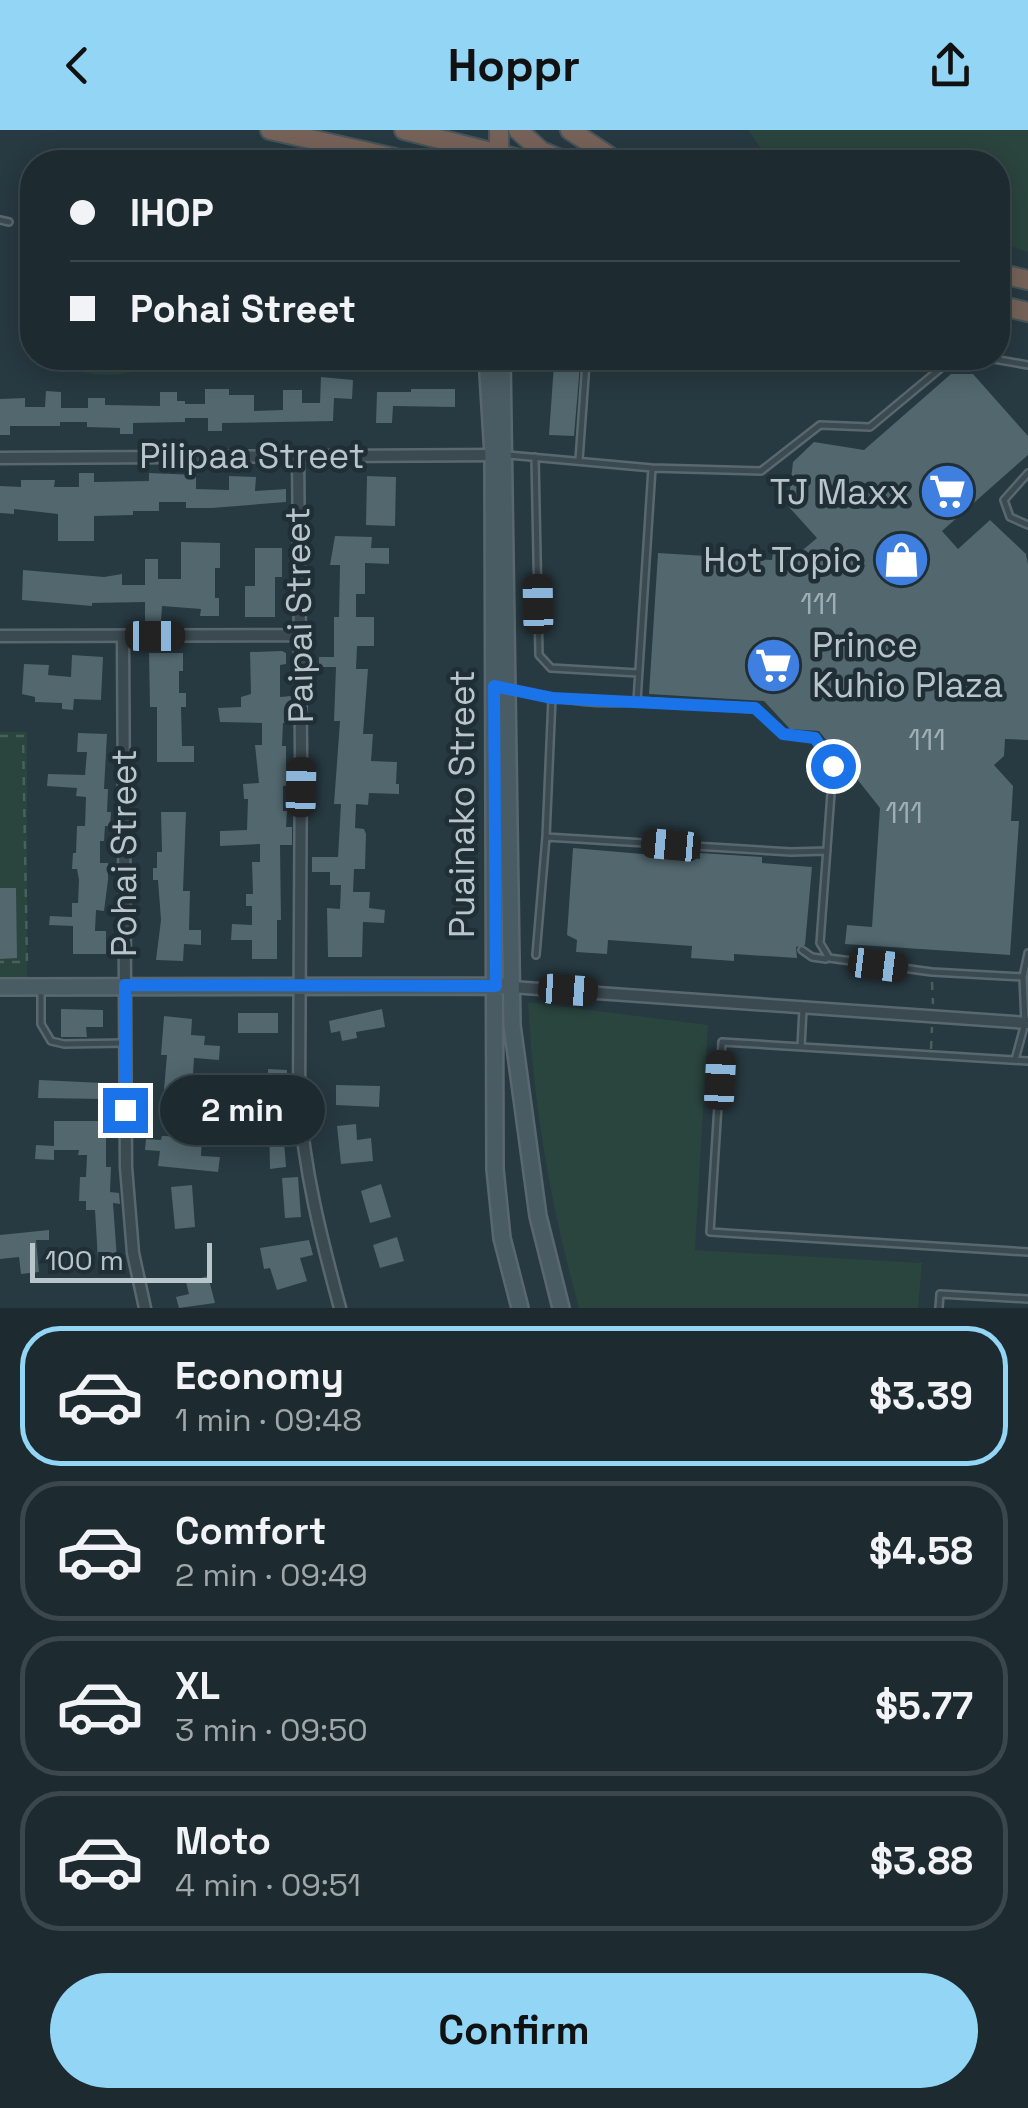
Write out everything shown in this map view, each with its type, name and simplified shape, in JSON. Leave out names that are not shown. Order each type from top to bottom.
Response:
[{"type":"highway","points":[[270,130],[359,150]]},
{"type":"highway","points":[[404,130],[468,150]]},
{"type":"highway","points":[[518,130],[540,150]]},
{"type":"highway","points":[[570,130],[600,150]]},
{"type":"street","name":"Puainako Street","points":[[488,370],[499,455]]},
{"type":"street","name":"Puainako Street","points":[[502,370],[504,986],[496,1196],[520,1308]]},
{"type":"street","name":"Pilipaa Street","points":[[0,458],[499,455]]},
{"type":"street","name":"Paipai Street","points":[[298,457],[302,1149],[340,1308]]},
{"type":"street","points":[[0,636],[299,635]]},
{"type":"street","name":"Pohai Street","points":[[123,636],[127,1188],[133,1254],[145,1308]]},
{"type":"street","name":"Puainako Street","points":[[504,986],[538,1216],[561,1308]]},
{"type":"street","points":[[0,987],[504,986],[1027,1023]]},
{"type":"lane","points":[[0,220],[9,222]]},
{"type":"lane","points":[[578,460],[585,370]]},
{"type":"lane","points":[[499,455],[652,468],[764,470],[820,425],[870,427],[939,370]]},
{"type":"lane","points":[[535,457],[539,655],[551,668],[638,673]]},
{"type":"lane","points":[[637,701],[652,468]]},
{"type":"lane","points":[[1028,473],[1006,494],[1004,503],[1010,517],[1028,525]]},
{"type":"lane","points":[[501,687],[552,698],[755,708],[783,734],[815,738],[833,766],[820,943],[822,952],[834,960]]},
{"type":"lane","points":[[536,955],[552,698]]},
{"type":"lane","points":[[546,837],[827,851]]},
{"type":"lane","points":[[802,950],[812,957],[932,972],[1023,977]]},
{"type":"lane","points":[[1015,1060],[1027,1023],[1023,977],[1028,952]]},
{"type":"lane","points":[[42,986],[41,1024],[51,1041],[124,1042]]},
{"type":"lane","points":[[800,1047],[803,1006]]},
{"type":"lane","points":[[1028,1061],[722,1042],[710,1232],[1028,1252]]},
{"type":"lane","points":[[939,1308],[940,1294],[1028,1299]]},
{"type":"path","points":[[0,736],[23,736],[27,962],[0,962]]},
{"type":"green space","points":[[748,130],[1028,130],[1028,252],[1010,246],[1010,150],[762,150]]},
{"type":"green space","points":[[81,370],[143,370],[113,375]]},
{"type":"green space","points":[[0,732],[27,732],[27,978],[0,979]]},
{"type":"green space","points":[[528,1002],[708,1025],[695,1250],[922,1263],[918,1308],[579,1308],[545,1156]]},
{"type":"building","points":[[554,370],[580,370],[574,436],[549,435]]},
{"type":"building","points":[[951,374],[973,374],[1028,436],[1028,455],[942,531],[958,549],[990,520],[1026,554],[1028,564],[1028,740],[1005,739],[1004,756],[994,765],[1013,786],[1011,821],[1019,821],[1010,955],[845,944],[847,925],[872,927],[880,808],[819,731],[790,729],[764,701],[649,694],[658,553],[772,560],[773,552],[798,554],[817,538],[788,506],[793,462],[814,442],[864,450]]},
{"type":"building","points":[[321,377],[353,380],[352,399],[334,398],[333,421],[222,423],[222,431],[208,431],[208,418],[185,418],[185,422],[133,423],[133,434],[120,434],[120,428],[87,427],[87,422],[60,422],[60,426],[10,426],[10,435],[0,435],[0,399],[25,398],[25,407],[45,407],[46,391],[61,392],[61,408],[88,408],[88,398],[105,398],[105,405],[160,406],[160,392],[177,392],[177,401],[185,404],[205,404],[205,389],[229,389],[229,395],[254,395],[254,411],[283,410],[283,390],[302,390],[302,403],[320,403]]},
{"type":"building","points":[[455,389],[455,407],[393,406],[392,423],[376,423],[377,392]]},
{"type":"building","points":[[79,473],[94,473],[94,482],[149,481],[149,473],[196,475],[196,489],[229,490],[229,476],[256,477],[255,491],[286,489],[286,502],[186,508],[186,502],[159,502],[159,511],[94,516],[94,541],[58,541],[58,514],[14,509],[14,514],[0,513],[0,486],[21,487],[21,480],[55,480],[54,487],[79,487]]},
{"type":"building","points":[[367,476],[396,477],[395,526],[366,525]]},
{"type":"building","points":[[335,536],[372,537],[371,548],[389,548],[389,564],[365,563],[365,594],[356,594],[356,617],[374,617],[374,646],[357,646],[356,669],[368,669],[363,734],[373,734],[371,761],[397,762],[399,784],[399,794],[369,793],[368,805],[356,804],[355,828],[364,829],[366,834],[365,869],[354,869],[353,892],[370,892],[369,908],[385,910],[384,923],[363,922],[362,957],[328,957],[327,908],[340,909],[341,885],[330,885],[330,872],[312,872],[312,857],[338,857],[341,804],[334,804],[340,721],[334,721],[336,667],[319,667],[319,657],[334,657],[334,617],[339,617],[340,565],[330,565]]},
{"type":"building","points":[[181,542],[220,543],[220,568],[215,568],[219,616],[200,616],[201,609],[162,606],[161,623],[145,623],[145,602],[92,606],[22,600],[23,570],[104,577],[122,574],[122,585],[145,585],[145,559],[158,559],[158,579],[181,579]]},
{"type":"building","points":[[255,548],[282,548],[282,577],[275,577],[275,617],[245,617],[245,586],[255,586]]},
{"type":"building","points":[[250,652],[286,653],[286,664],[280,665],[280,697],[291,696],[292,723],[283,723],[282,746],[286,746],[286,771],[292,771],[292,785],[283,786],[283,811],[287,811],[286,827],[292,827],[292,845],[280,845],[277,959],[252,959],[252,940],[231,940],[232,924],[252,925],[252,906],[246,906],[246,894],[253,894],[252,862],[260,862],[260,844],[220,846],[220,831],[247,830],[248,799],[244,799],[243,784],[259,783],[255,745],[262,745],[262,723],[220,722],[218,708],[241,707],[241,697],[251,694]]},
{"type":"building","points":[[149,653],[183,653],[183,671],[179,671],[179,693],[186,693],[186,707],[181,707],[182,746],[194,746],[194,762],[157,762],[157,707],[150,707]]},
{"type":"building","points":[[72,655],[103,657],[101,700],[74,699],[73,710],[62,709],[62,703],[35,702],[35,697],[22,694],[24,664],[49,665],[48,675],[71,677]]},
{"type":"building","points":[[78,733],[107,734],[104,789],[108,789],[107,812],[111,812],[110,826],[105,826],[104,841],[100,841],[100,863],[108,863],[108,880],[104,911],[96,910],[95,931],[106,931],[106,954],[73,954],[73,926],[49,925],[50,916],[72,917],[72,903],[78,903],[79,880],[77,869],[72,869],[73,853],[77,826],[85,826],[86,797],[76,796],[77,788],[47,786],[48,774],[85,775],[87,752],[77,752]]},
{"type":"building","points":[[161,812],[186,812],[183,891],[190,891],[189,930],[201,930],[201,945],[184,944],[183,961],[156,960],[161,920],[158,880],[153,880],[153,868],[157,868],[157,852],[162,852]]},
{"type":"building","points":[[573,848],[700,859],[700,853],[762,857],[762,863],[812,867],[805,945],[796,947],[797,958],[734,954],[734,961],[691,958],[692,946],[608,940],[607,954],[576,952],[577,940],[567,935]]},
{"type":"building","points":[[0,888],[16,888],[17,958],[0,959]]},
{"type":"building","points":[[61,1009],[103,1010],[103,1027],[86,1027],[87,1037],[61,1037]]},
{"type":"building","points":[[382,1009],[385,1027],[356,1032],[357,1038],[342,1041],[340,1031],[331,1033],[329,1021]]},
{"type":"building","points":[[238,1013],[278,1013],[278,1033],[238,1033]]},
{"type":"building","points":[[164,1016],[192,1019],[191,1035],[205,1036],[204,1045],[220,1046],[219,1060],[194,1058],[192,1092],[183,1092],[182,1103],[163,1101],[167,1055],[161,1055]]},
{"type":"building","points":[[268,1069],[287,1070],[286,1113],[282,1113],[286,1167],[270,1169]]},
{"type":"building","points":[[39,1080],[104,1083],[104,1099],[38,1098]]},
{"type":"building","points":[[336,1085],[380,1086],[379,1107],[336,1105]]},
{"type":"building","points":[[54,1121],[106,1121],[110,1192],[119,1193],[120,1204],[113,1203],[117,1259],[98,1261],[95,1210],[86,1210],[86,1201],[79,1201],[80,1177],[86,1177],[87,1155],[78,1155],[79,1150],[54,1150],[54,1160],[35,1159],[36,1145],[54,1146]]},
{"type":"building","points":[[356,1124],[357,1140],[371,1138],[373,1161],[341,1164],[337,1126]]},
{"type":"building","points":[[162,1136],[202,1137],[201,1156],[220,1157],[218,1172],[158,1166],[160,1151],[145,1150],[146,1139],[161,1140]]},
{"type":"building","points":[[298,1177],[301,1217],[285,1218],[282,1178]]},
{"type":"building","points":[[381,1184],[391,1217],[370,1223],[361,1191]]},
{"type":"building","points":[[192,1185],[195,1227],[175,1229],[171,1187]]},
{"type":"building","points":[[49,1230],[49,1240],[36,1240],[39,1272],[21,1274],[19,1257],[0,1259],[0,1235]]},
{"type":"building","points":[[397,1237],[404,1261],[380,1268],[373,1245]]},
{"type":"building","points":[[309,1240],[313,1255],[300,1258],[307,1281],[277,1290],[270,1268],[264,1269],[260,1248]]},
{"type":"building","points":[[208,1276],[215,1303],[179,1308],[176,1297],[189,1294],[186,1282]]},
{"type":"place","name":"TJ Maxx","points":[[948,492]]},
{"type":"place","name":"Hot Topic","points":[[901,560]]},
{"type":"place","name":"Prince Kuhio Plaza","points":[[773,665]]},
{"type":"route","points":[[125,1110],[125,985],[496,986],[494,686],[552,698],[755,708],[783,734],[815,738],[833,766]]}]
